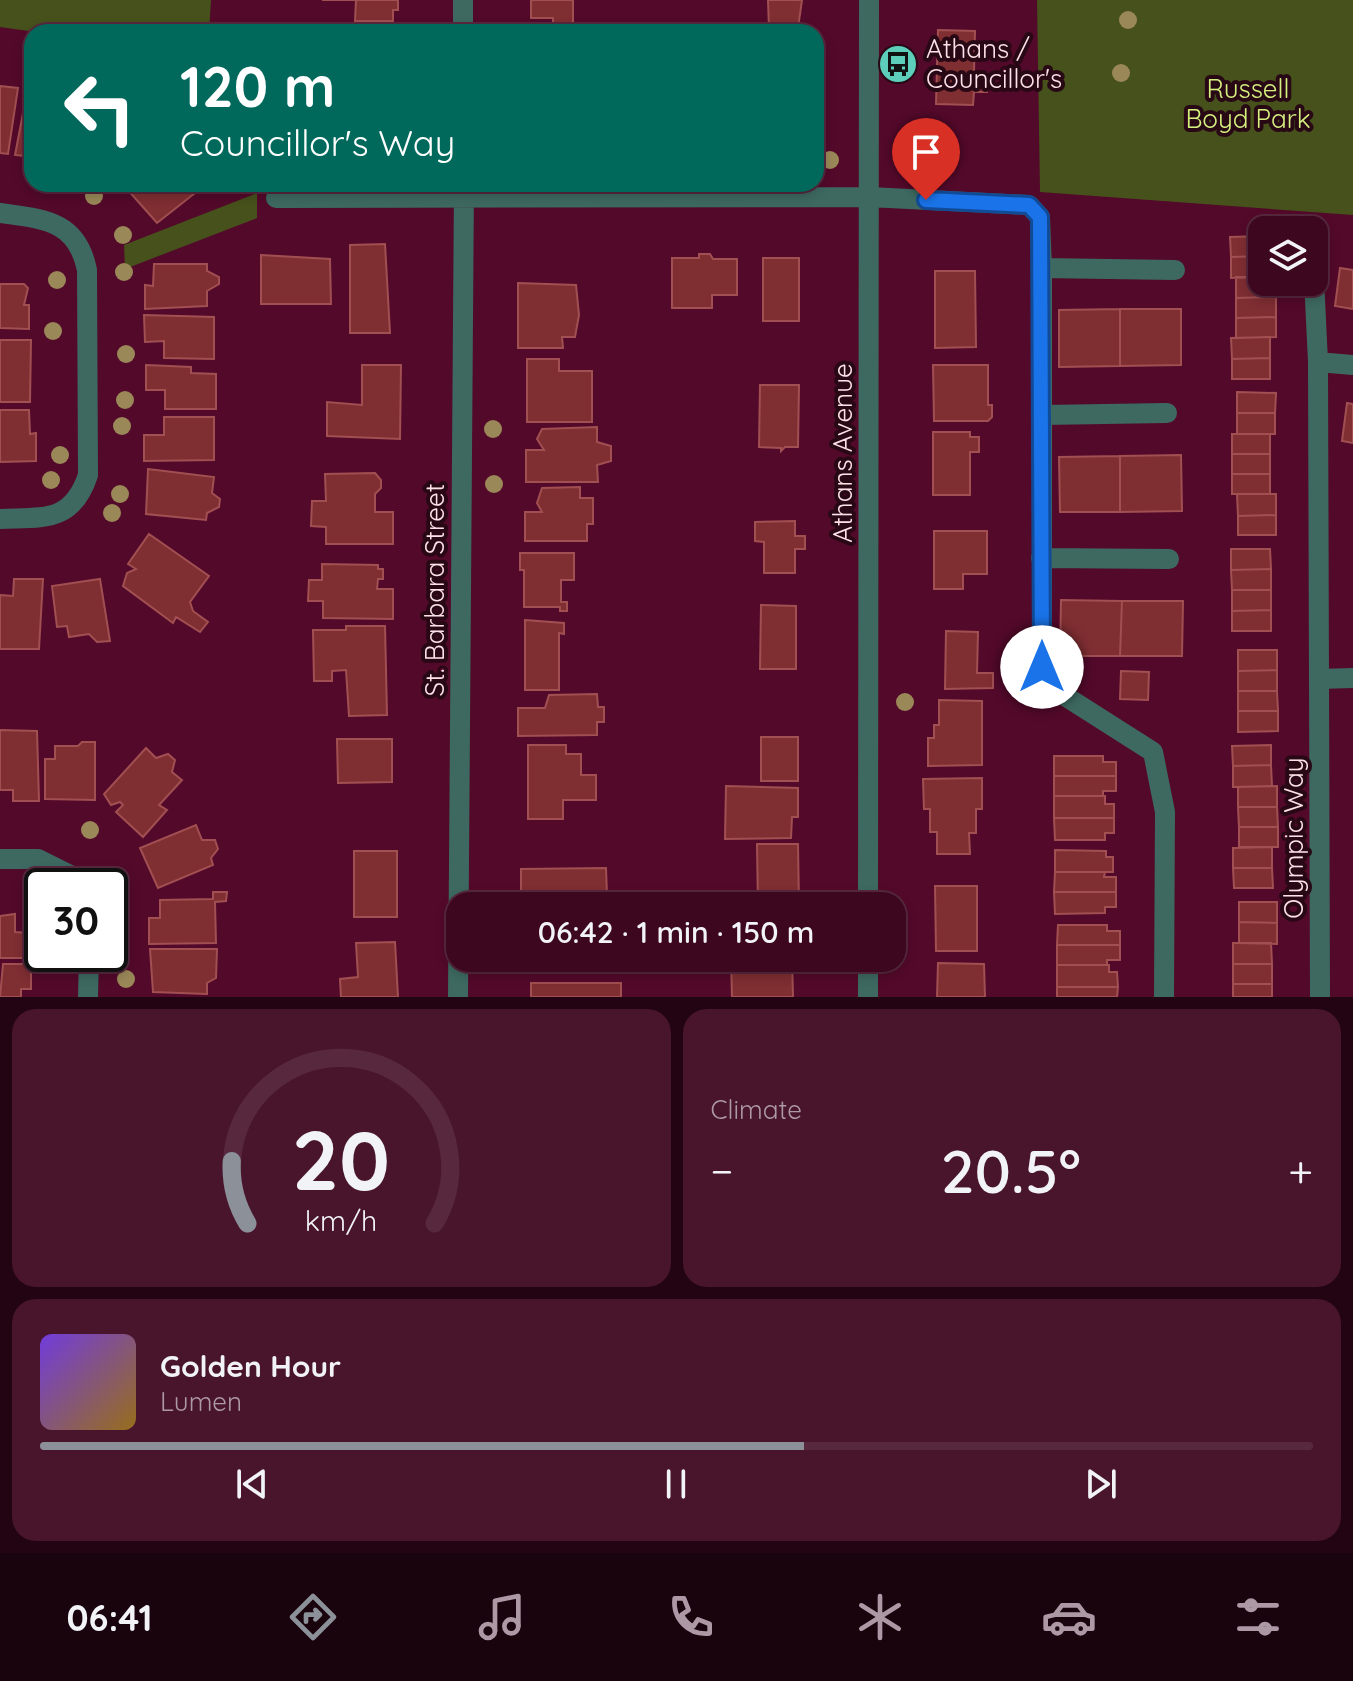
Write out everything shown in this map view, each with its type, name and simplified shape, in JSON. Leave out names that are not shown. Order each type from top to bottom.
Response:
[{"type":"street","points":[[463,0],[463,24]]},
{"type":"street","name":"Athans Avenue","points":[[868,892],[869,0]]},
{"type":"street","points":[[276,198],[464,192],[869,197],[1029,205],[1040,217],[1042,268],[1042,667],[1054,689],[1153,752],[1165,812],[1164,997]]},
{"type":"street","name":"St. Barbara Street","points":[[458,997],[464,192]]},
{"type":"street","points":[[0,213],[48,220],[74,237],[83,252],[87,270],[88,475],[81,495],[60,514],[0,519]]},
{"type":"street","points":[[1042,268],[1175,270]]},
{"type":"street","name":"Olympic Way","points":[[1315,296],[1318,362],[1320,997]]},
{"type":"street","points":[[1318,362],[1353,365]]},
{"type":"street","points":[[1042,415],[1167,413]]},
{"type":"street","points":[[1041,558],[1169,559]]},
{"type":"street","points":[[1319,679],[1353,678]]},
{"type":"street","points":[[0,859],[38,859],[56,868]]},
{"type":"street","points":[[88,997],[89,972]]},
{"type":"street","points":[[868,972],[868,997]]},
{"type":"green space","points":[[0,0],[211,0],[210,24],[24,24],[24,30],[0,27]]},
{"type":"green space","name":"Russell Boyd Park","points":[[1037,0],[1353,0],[1353,215],[1040,192]]},
{"type":"green space","points":[[257,193],[257,218],[125,269],[124,245]]},
{"type":"building","points":[[356,0],[398,0],[398,10],[393,10],[393,21],[355,21]]},
{"type":"building","points":[[531,0],[573,0],[573,24],[553,24],[553,18],[531,18]]},
{"type":"building","points":[[768,0],[802,0],[799,24],[769,24]]},
{"type":"building","points":[[938,30],[975,31],[974,72],[987,73],[987,92],[974,92],[973,105],[936,104]]},
{"type":"building","points":[[0,86],[18,88],[8,154],[0,153]]},
{"type":"building","points":[[24,108],[24,156],[15,155]]},
{"type":"building","points":[[130,192],[196,192],[157,223]]},
{"type":"building","points":[[1248,236],[1248,256],[1231,257],[1230,237]]},
{"type":"building","points":[[385,244],[390,333],[350,333],[350,245]]},
{"type":"building","points":[[699,254],[710,254],[713,259],[737,259],[737,295],[712,295],[712,308],[672,308],[672,258],[699,258]]},
{"type":"building","points":[[261,255],[330,259],[331,304],[261,304]]},
{"type":"building","points":[[1248,256],[1248,277],[1231,278],[1231,257]]},
{"type":"building","points":[[763,258],[799,258],[799,321],[763,321]]},
{"type":"building","points":[[154,264],[207,264],[207,271],[219,277],[219,284],[207,291],[207,306],[145,309],[145,285],[153,286]]},
{"type":"building","points":[[1340,268],[1353,270],[1353,309],[1335,306]]},
{"type":"building","points":[[935,271],[975,271],[976,347],[935,348]]},
{"type":"building","points":[[1236,277],[1248,277],[1248,296],[1276,297],[1236,298]]},
{"type":"building","points":[[518,283],[576,285],[579,315],[575,337],[562,337],[563,348],[518,348]]},
{"type":"building","points":[[0,284],[24,284],[28,288],[24,305],[29,305],[29,329],[0,328]]},
{"type":"building","points":[[1276,297],[1276,317],[1236,318],[1236,298]]},
{"type":"building","points":[[1120,309],[1120,366],[1059,367],[1059,310]]},
{"type":"building","points":[[1120,309],[1181,309],[1181,365],[1120,366]]},
{"type":"building","points":[[144,315],[214,317],[214,359],[164,358],[164,341],[145,342]]},
{"type":"building","points":[[1276,317],[1276,337],[1236,338],[1236,318]]},
{"type":"building","points":[[1270,337],[1270,358],[1232,359],[1231,338]]},
{"type":"building","points":[[0,340],[31,340],[30,402],[0,402]]},
{"type":"building","points":[[1270,358],[1270,379],[1232,379],[1232,359]]},
{"type":"building","points":[[527,359],[559,359],[559,371],[592,371],[592,422],[527,422]]},
{"type":"building","points":[[146,365],[191,367],[191,373],[216,374],[216,409],[165,409],[165,390],[146,390]]},
{"type":"building","points":[[362,365],[401,365],[400,439],[327,436],[327,402],[362,405]]},
{"type":"building","points":[[933,365],[988,365],[988,405],[992,405],[992,417],[988,421],[934,421]]},
{"type":"building","points":[[760,385],[799,385],[798,447],[785,447],[781,451],[781,448],[759,447]]},
{"type":"building","points":[[1237,392],[1276,393],[1275,413],[1237,413]]},
{"type":"building","points":[[1347,403],[1353,404],[1353,443],[1342,441]]},
{"type":"building","points":[[0,410],[29,410],[30,434],[36,433],[36,461],[0,462]]},
{"type":"building","points":[[1237,413],[1275,413],[1275,434],[1237,434]]},
{"type":"building","points":[[164,417],[214,417],[214,460],[144,461],[144,435],[164,435]]},
{"type":"building","points":[[597,427],[597,442],[611,446],[611,461],[597,465],[598,482],[526,482],[526,450],[544,450],[537,439],[542,429]]},
{"type":"building","points":[[933,432],[970,432],[970,437],[979,437],[979,452],[970,452],[970,495],[933,495]]},
{"type":"building","points":[[1232,434],[1270,434],[1270,454],[1232,454]]},
{"type":"building","points":[[1232,454],[1270,454],[1270,474],[1232,474]]},
{"type":"building","points":[[1181,455],[1182,511],[1120,512],[1120,456]]},
{"type":"building","points":[[1120,456],[1120,512],[1060,512],[1059,457]]},
{"type":"building","points":[[148,469],[214,477],[212,493],[220,499],[219,507],[207,513],[206,520],[146,514]]},
{"type":"building","points":[[375,473],[381,480],[381,488],[375,494],[375,512],[393,512],[393,544],[326,544],[326,527],[311,526],[312,501],[326,501],[325,474]]},
{"type":"building","points":[[1232,474],[1270,474],[1270,494],[1232,494]]},
{"type":"building","points":[[580,487],[580,498],[593,498],[593,524],[587,524],[587,541],[525,541],[525,512],[542,512],[537,503],[542,488]]},
{"type":"building","points":[[1237,494],[1276,494],[1276,515],[1238,516]]},
{"type":"building","points":[[1276,515],[1276,535],[1238,535],[1238,516]]},
{"type":"building","points":[[795,521],[795,536],[805,536],[805,549],[795,549],[795,573],[764,573],[764,542],[755,541],[755,522]]},
{"type":"building","points":[[934,531],[987,531],[987,574],[963,574],[963,589],[934,589]]},
{"type":"building","points":[[149,534],[209,576],[190,602],[193,611],[208,622],[200,632],[176,617],[173,623],[123,586],[127,573],[136,569],[128,564]]},
{"type":"building","points":[[1231,549],[1270,549],[1271,569],[1231,570]]},
{"type":"building","points":[[520,553],[574,553],[574,580],[561,580],[561,602],[567,602],[567,611],[560,611],[560,607],[524,607],[524,570],[520,570]]},
{"type":"building","points":[[322,564],[378,565],[378,569],[383,569],[383,579],[378,579],[377,589],[393,589],[393,619],[323,618],[323,601],[308,601],[309,580],[322,580]]},
{"type":"building","points":[[1271,569],[1271,590],[1232,590],[1231,570]]},
{"type":"building","points":[[14,579],[43,579],[39,649],[0,649],[0,595],[13,596]]},
{"type":"building","points":[[100,579],[110,641],[97,642],[89,634],[69,637],[67,626],[57,627],[52,586]]},
{"type":"building","points":[[1232,590],[1271,590],[1271,610],[1232,611]]},
{"type":"building","points":[[1061,600],[1122,601],[1120,656],[1060,656]]},
{"type":"building","points":[[1122,601],[1183,601],[1182,656],[1120,656]]},
{"type":"building","points":[[761,605],[796,606],[796,669],[760,669]]},
{"type":"building","points":[[1271,610],[1271,631],[1232,631],[1232,611]]},
{"type":"building","points":[[525,620],[564,623],[564,634],[559,633],[559,690],[525,690]]},
{"type":"building","points":[[346,626],[385,626],[387,715],[349,716],[346,670],[332,671],[332,681],[314,681],[313,630],[346,630]]},
{"type":"building","points":[[946,631],[978,632],[977,673],[993,673],[993,688],[945,689]]},
{"type":"building","points":[[1238,650],[1277,650],[1277,670],[1238,671]]},
{"type":"building","points":[[1277,670],[1277,691],[1238,691],[1238,671]]},
{"type":"building","points":[[1121,671],[1149,672],[1148,700],[1120,699]]},
{"type":"building","points":[[1238,691],[1277,691],[1278,711],[1238,711]]},
{"type":"building","points":[[597,694],[598,707],[604,707],[604,722],[597,722],[597,735],[518,736],[518,708],[545,708],[549,695]]},
{"type":"building","points":[[939,700],[982,701],[982,765],[928,766],[928,738],[934,738],[934,725],[939,725]]},
{"type":"building","points":[[1238,711],[1278,711],[1278,731],[1238,732]]},
{"type":"building","points":[[0,730],[37,731],[39,801],[13,801],[13,790],[0,790]]},
{"type":"building","points":[[761,737],[798,737],[798,781],[761,781]]},
{"type":"building","points":[[337,739],[392,739],[392,782],[338,783]]},
{"type":"building","points":[[82,742],[95,742],[95,800],[45,799],[45,759],[55,759],[55,746],[78,746]]},
{"type":"building","points":[[528,745],[566,745],[566,754],[581,754],[581,775],[596,775],[596,800],[563,800],[563,819],[528,819]]},
{"type":"building","points":[[1271,745],[1271,765],[1233,766],[1232,746]]},
{"type":"building","points":[[146,748],[156,758],[168,754],[175,760],[172,772],[182,780],[159,805],[167,810],[143,837],[116,812],[123,805],[120,802],[111,805],[104,794]]},
{"type":"building","points":[[1054,756],[1103,756],[1103,762],[1116,762],[1116,776],[1054,776]]},
{"type":"building","points":[[1271,765],[1272,786],[1233,787],[1233,766]]},
{"type":"building","points":[[1054,776],[1116,776],[1116,791],[1103,791],[1103,796],[1054,796]]},
{"type":"building","points":[[982,778],[982,809],[976,809],[976,833],[969,833],[970,854],[937,854],[937,832],[930,832],[930,809],[924,809],[923,779]]},
{"type":"building","points":[[726,786],[798,788],[798,817],[792,817],[791,838],[725,839]]},
{"type":"building","points":[[1277,786],[1277,807],[1238,807],[1238,787]]},
{"type":"building","points":[[1054,796],[1105,796],[1105,804],[1114,804],[1114,818],[1054,818]]},
{"type":"building","points":[[1238,807],[1277,807],[1278,827],[1239,827]]},
{"type":"building","points":[[1054,818],[1114,818],[1114,833],[1105,833],[1105,840],[1055,840]]},
{"type":"building","points":[[196,825],[202,840],[215,840],[218,849],[211,858],[213,865],[158,888],[140,848]]},
{"type":"building","points":[[1239,827],[1278,827],[1278,847],[1239,847]]},
{"type":"building","points":[[757,844],[798,844],[799,892],[758,892]]},
{"type":"building","points":[[1272,847],[1272,868],[1233,868],[1233,848]]},
{"type":"building","points":[[1055,850],[1106,851],[1106,857],[1113,857],[1113,872],[1055,872]]},
{"type":"building","points":[[354,851],[397,851],[397,917],[354,917]]},
{"type":"building","points":[[606,868],[607,892],[521,892],[521,869]]},
{"type":"building","points":[[1233,868],[1272,868],[1273,888],[1234,888]]},
{"type":"building","points":[[1055,872],[1105,872],[1104,877],[1116,877],[1116,892],[1054,892]]},
{"type":"building","points":[[935,886],[977,886],[977,951],[936,951]]},
{"type":"building","points":[[213,892],[227,892],[226,901],[215,902],[216,943],[149,944],[149,918],[160,918],[160,900],[213,899]]},
{"type":"building","points":[[1054,892],[1116,892],[1116,907],[1105,907],[1105,913],[1055,914]]},
{"type":"building","points":[[1239,902],[1277,902],[1277,923],[1239,922]]},
{"type":"building","points":[[15,914],[15,932],[24,933],[24,958],[0,958],[0,916]]},
{"type":"building","points":[[1239,922],[1277,923],[1277,944],[1239,943]]},
{"type":"building","points":[[1058,925],[1107,925],[1107,931],[1120,931],[1120,945],[1057,945]]},
{"type":"building","points":[[395,942],[398,997],[341,997],[340,979],[358,977],[356,943]]},
{"type":"building","points":[[1233,943],[1271,943],[1272,964],[1233,964]]},
{"type":"building","points":[[1057,945],[1120,945],[1120,960],[1107,960],[1107,965],[1057,965]]},
{"type":"building","points":[[150,949],[217,949],[216,978],[207,983],[207,994],[153,992]]},
{"type":"building","points":[[938,963],[984,964],[985,997],[937,997]]},
{"type":"building","points":[[3,964],[24,964],[24,972],[31,972],[31,989],[21,989],[21,997],[0,997]]},
{"type":"building","points":[[1233,964],[1272,964],[1272,984],[1233,984]]},
{"type":"building","points":[[1057,965],[1109,965],[1109,972],[1117,972],[1118,987],[1057,987]]},
{"type":"building","points":[[731,972],[792,972],[793,997],[732,997]]},
{"type":"building","points":[[531,983],[621,983],[621,997],[531,997]]},
{"type":"building","points":[[1233,984],[1272,984],[1272,997],[1233,997]]},
{"type":"building","points":[[1057,987],[1118,987],[1117,997],[1057,997]]},
{"type":"place","name":"Athans / Councillor's","points":[[898,64]]},
{"type":"route","points":[[926,200],[1029,205],[1040,217],[1042,667]]}]
